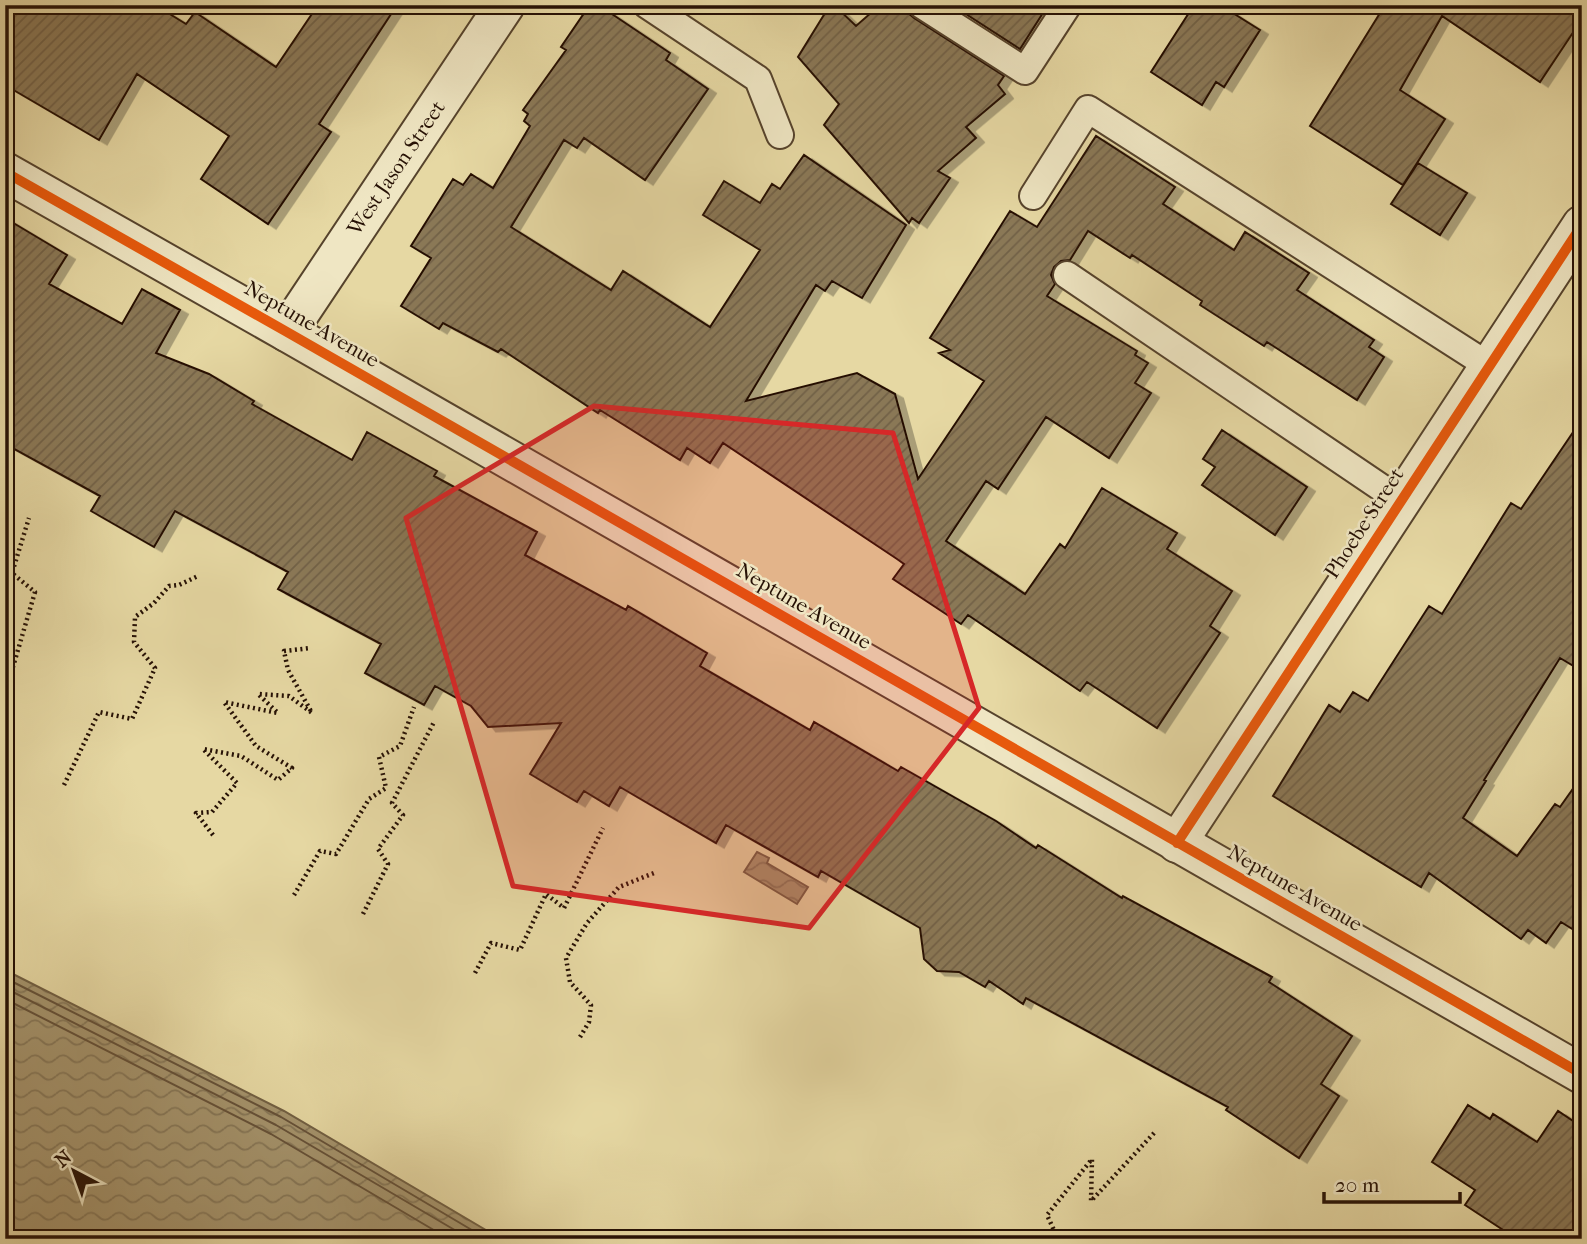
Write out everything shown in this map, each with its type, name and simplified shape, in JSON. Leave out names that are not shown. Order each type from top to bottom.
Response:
[{"type":"street","name":"West Jason Street","points":[[287,332],[505,5]]},
{"type":"street","name":"Neptune Avenue","points":[[5,172],[1582,1074]]},
{"type":"street","name":"Phoebe Street","points":[[1177,843],[1582,225]]},
{"type":"lane","points":[[647,5],[758,79],[780,135]]},
{"type":"lane","points":[[922,5],[1025,71],[1068,5]]},
{"type":"lane","points":[[1033,196],[1088,109],[1489,366]]},
{"type":"lane","points":[[1067,275],[1401,501]]},
{"type":"path","points":[[5,694],[35,592],[12,573],[29,518]]},
{"type":"path","points":[[64,785],[99,712],[132,719],[155,668],[134,642],[135,617],[155,603],[169,586],[179,585],[198,576]]},
{"type":"path","points":[[214,835],[195,813],[212,812],[237,783],[203,750],[241,757],[278,780],[292,768],[256,746],[224,702],[278,713],[258,694],[289,696],[312,713],[288,670],[284,651],[311,648]]},
{"type":"path","points":[[294,895],[320,850],[336,854],[369,799],[386,788],[379,757],[400,746],[414,707]]},
{"type":"path","points":[[363,914],[388,864],[378,849],[403,815],[392,803],[434,722]]},
{"type":"path","points":[[475,973],[491,943],[520,950],[546,894],[565,908],[603,828]]},
{"type":"path","points":[[580,1037],[589,1022],[591,1005],[570,982],[566,958],[587,923],[619,887],[654,873]]},
{"type":"path","points":[[1058,1239],[1047,1215],[1092,1159],[1091,1201],[1155,1132]]},
{"type":"highlighted area","points":[[594,406],[893,433],[979,708],[809,928],[513,886],[406,518]]},
{"type":"water","points":[[757,852],[769,858],[767,863],[808,887],[797,904],[744,872]]},
{"type":"water","points":[[5,970],[284,1111],[501,1239],[5,1239]]},
{"type":"building","points":[[5,5],[155,5],[186,24],[195,12],[276,67],[318,5],[397,5],[319,124],[331,132],[268,224],[201,179],[229,136],[137,74],[99,140],[5,85]]},
{"type":"building","points":[[830,5],[834,5],[856,26],[880,5],[906,5],[908,13],[914,18],[1004,76],[998,85],[1005,94],[966,127],[976,138],[938,171],[950,178],[919,223],[912,218],[909,223],[824,125],[839,104],[798,57]]},
{"type":"building","points":[[952,5],[1048,5],[1020,49]]},
{"type":"building","points":[[1194,5],[1220,5],[1260,30],[1224,87],[1216,82],[1202,105],[1151,72]]},
{"type":"building","points":[[1385,5],[1582,5],[1582,19],[1540,82],[1442,16],[1400,90],[1445,119],[1403,185],[1310,126]]},
{"type":"building","points":[[589,6],[596,11],[600,6],[670,53],[666,60],[708,89],[645,180],[584,138],[577,148],[564,140],[511,227],[611,290],[623,271],[710,327],[760,250],[703,215],[724,181],[760,203],[772,184],[780,189],[804,155],[906,225],[862,298],[832,281],[825,291],[816,285],[746,401],[857,373],[895,394],[918,479],[984,381],[939,353],[950,350],[930,338],[1010,211],[1037,227],[1096,136],[1175,187],[1163,204],[1234,250],[1245,232],[1309,273],[1297,290],[1374,340],[1369,347],[1384,357],[1357,400],[1267,342],[1264,346],[1200,305],[1202,301],[1132,255],[1130,258],[1088,231],[1070,260],[1061,261],[1054,267],[1051,275],[1055,284],[1047,296],[1137,351],[1135,355],[1148,363],[1135,383],[1151,393],[1109,458],[1046,417],[998,489],[986,481],[946,541],[1025,594],[1060,544],[1065,548],[1102,488],[1177,533],[1167,549],[1232,591],[1210,626],[1220,633],[1157,728],[1087,682],[1080,691],[968,615],[961,624],[893,579],[904,564],[723,443],[710,463],[687,448],[680,460],[600,410],[598,413],[501,349],[498,352],[443,323],[439,329],[401,306],[431,258],[411,246],[453,179],[463,185],[471,174],[493,188],[530,126],[524,121],[528,114],[523,110],[566,50],[561,47]]},
{"type":"building","points":[[1418,163],[1467,193],[1440,235],[1391,204]]},
{"type":"building","points":[[5,218],[67,255],[49,284],[122,324],[142,289],[180,310],[156,353],[209,374],[254,401],[252,404],[352,460],[367,432],[437,471],[434,476],[537,532],[525,555],[626,610],[628,606],[707,653],[700,666],[810,730],[814,722],[898,771],[901,767],[996,821],[1036,848],[1038,845],[1122,898],[1123,896],[1272,977],[1269,982],[1352,1036],[1321,1084],[1339,1096],[1299,1158],[1226,1110],[1228,1107],[1026,998],[1023,1004],[989,981],[985,987],[959,972],[937,971],[924,959],[920,928],[821,871],[818,877],[726,825],[716,843],[620,787],[609,806],[584,791],[577,802],[530,774],[561,723],[488,727],[471,706],[435,686],[424,705],[365,673],[381,644],[278,589],[288,572],[175,511],[154,547],[91,511],[100,496],[5,444]]},
{"type":"building","points":[[1582,419],[1582,671],[1560,658],[1463,818],[1517,856],[1555,804],[1560,807],[1582,776],[1582,935],[1561,922],[1546,943],[1528,930],[1521,939],[1429,873],[1421,887],[1273,796],[1329,705],[1340,712],[1353,692],[1368,701],[1429,606],[1442,614],[1511,503],[1521,509]]},
{"type":"building","points":[[1222,430],[1307,487],[1275,535],[1202,485],[1215,467],[1203,459]]},
{"type":"building","points":[[1468,1105],[1490,1119],[1493,1114],[1537,1142],[1558,1111],[1582,1127],[1582,1239],[1517,1239],[1465,1205],[1475,1190],[1432,1162]]},
{"type":"cycle path","points":[[5,172],[1582,1074]]},
{"type":"cycle path","points":[[1177,843],[1582,225]]}]
